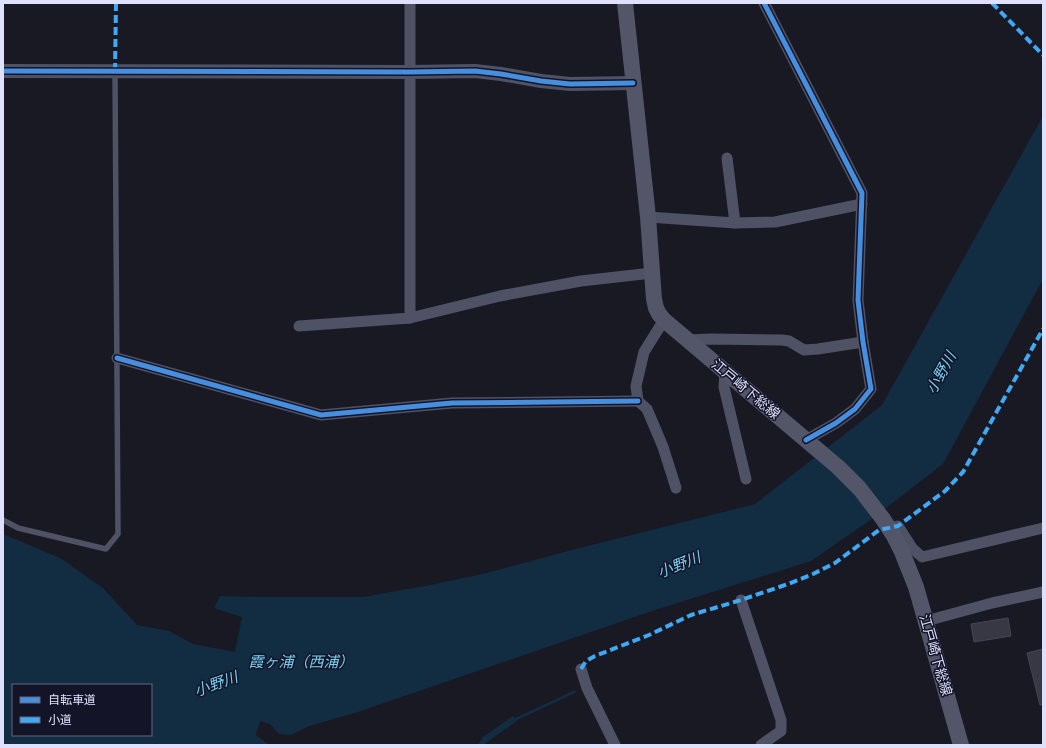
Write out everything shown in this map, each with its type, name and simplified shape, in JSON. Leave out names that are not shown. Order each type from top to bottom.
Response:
[{"type":"main road","name":"江戸崎下総線","points":[[625,3],[648,217],[654,299],[656,308],[664,320],[849,477],[886,523],[909,568],[926,621],[961,745]]},
{"type":"street","points":[[410,3],[410,318]]},
{"type":"street","points":[[764,3],[862,193],[858,300],[871,389],[855,409],[808,442]]},
{"type":"street","points":[[3,71],[475,71],[570,84],[633,83]]},
{"type":"street","points":[[727,158],[735,223]]},
{"type":"street","points":[[648,217],[735,223],[775,222],[862,204]]},
{"type":"street","points":[[299,326],[410,318],[500,296],[581,281],[652,273]]},
{"type":"street","points":[[664,320],[644,352],[636,386],[638,400],[647,409],[663,447],[676,488]]},
{"type":"street","points":[[687,340],[782,340],[789,341],[804,350],[864,342]]},
{"type":"street","points":[[117,358],[321,415],[452,403],[638,400]]},
{"type":"street","points":[[725,371],[724,387],[746,479]]},
{"type":"street","points":[[886,523],[898,526],[912,548],[922,557],[1043,528]]},
{"type":"street","points":[[926,621],[992,603],[1043,592]]},
{"type":"street","points":[[742,600],[781,720],[781,731],[761,745]]},
{"type":"street","points":[[581,669],[587,688],[615,745]]},
{"type":"lane","points":[[3,520],[18,528],[106,549],[118,534],[115,71]]},
{"type":"water","name":"霞ヶ浦（西浦）","points":[[1043,116],[1043,279],[943,464],[873,518],[811,561],[652,611],[358,712],[309,726],[291,735],[279,734],[270,724],[260,721],[256,735],[269,745],[3,745],[3,534],[60,558],[103,588],[137,625],[169,631],[193,644],[235,652],[242,617],[214,608],[220,596],[363,597],[487,573],[755,504],[882,405]]},
{"type":"water","points":[[513,716],[517,721],[485,745],[478,745],[483,737]]},
{"type":"building","points":[[1008,618],[1011,636],[974,642],[971,624]]},
{"type":"building","points":[[1043,649],[1043,705],[1040,705],[1027,653]]},
{"type":"waterway","points":[[512,721],[574,692]]},
{"type":"marked path","points":[[115,71],[116,3]]},
{"type":"marked path","points":[[992,3],[1043,55]]},
{"type":"marked path","points":[[581,669],[586,661],[595,656],[649,635],[691,615],[741,600],[813,574],[835,563],[879,530],[898,526],[945,491],[963,472],[1043,329]]},
{"type":"cycle path","points":[[764,3],[862,193],[858,300],[871,389],[855,409],[836,423],[806,440]]},
{"type":"cycle path","points":[[3,71],[475,71],[570,84],[633,83]]},
{"type":"cycle path","points":[[117,358],[321,415],[452,403],[638,401]]},
{"type":"water label","name":"小野川","points":[[941,373]]},
{"type":"water label","name":"小野川","points":[[679,565]]},
{"type":"water label","name":"小野川","points":[[216,684]]}]
